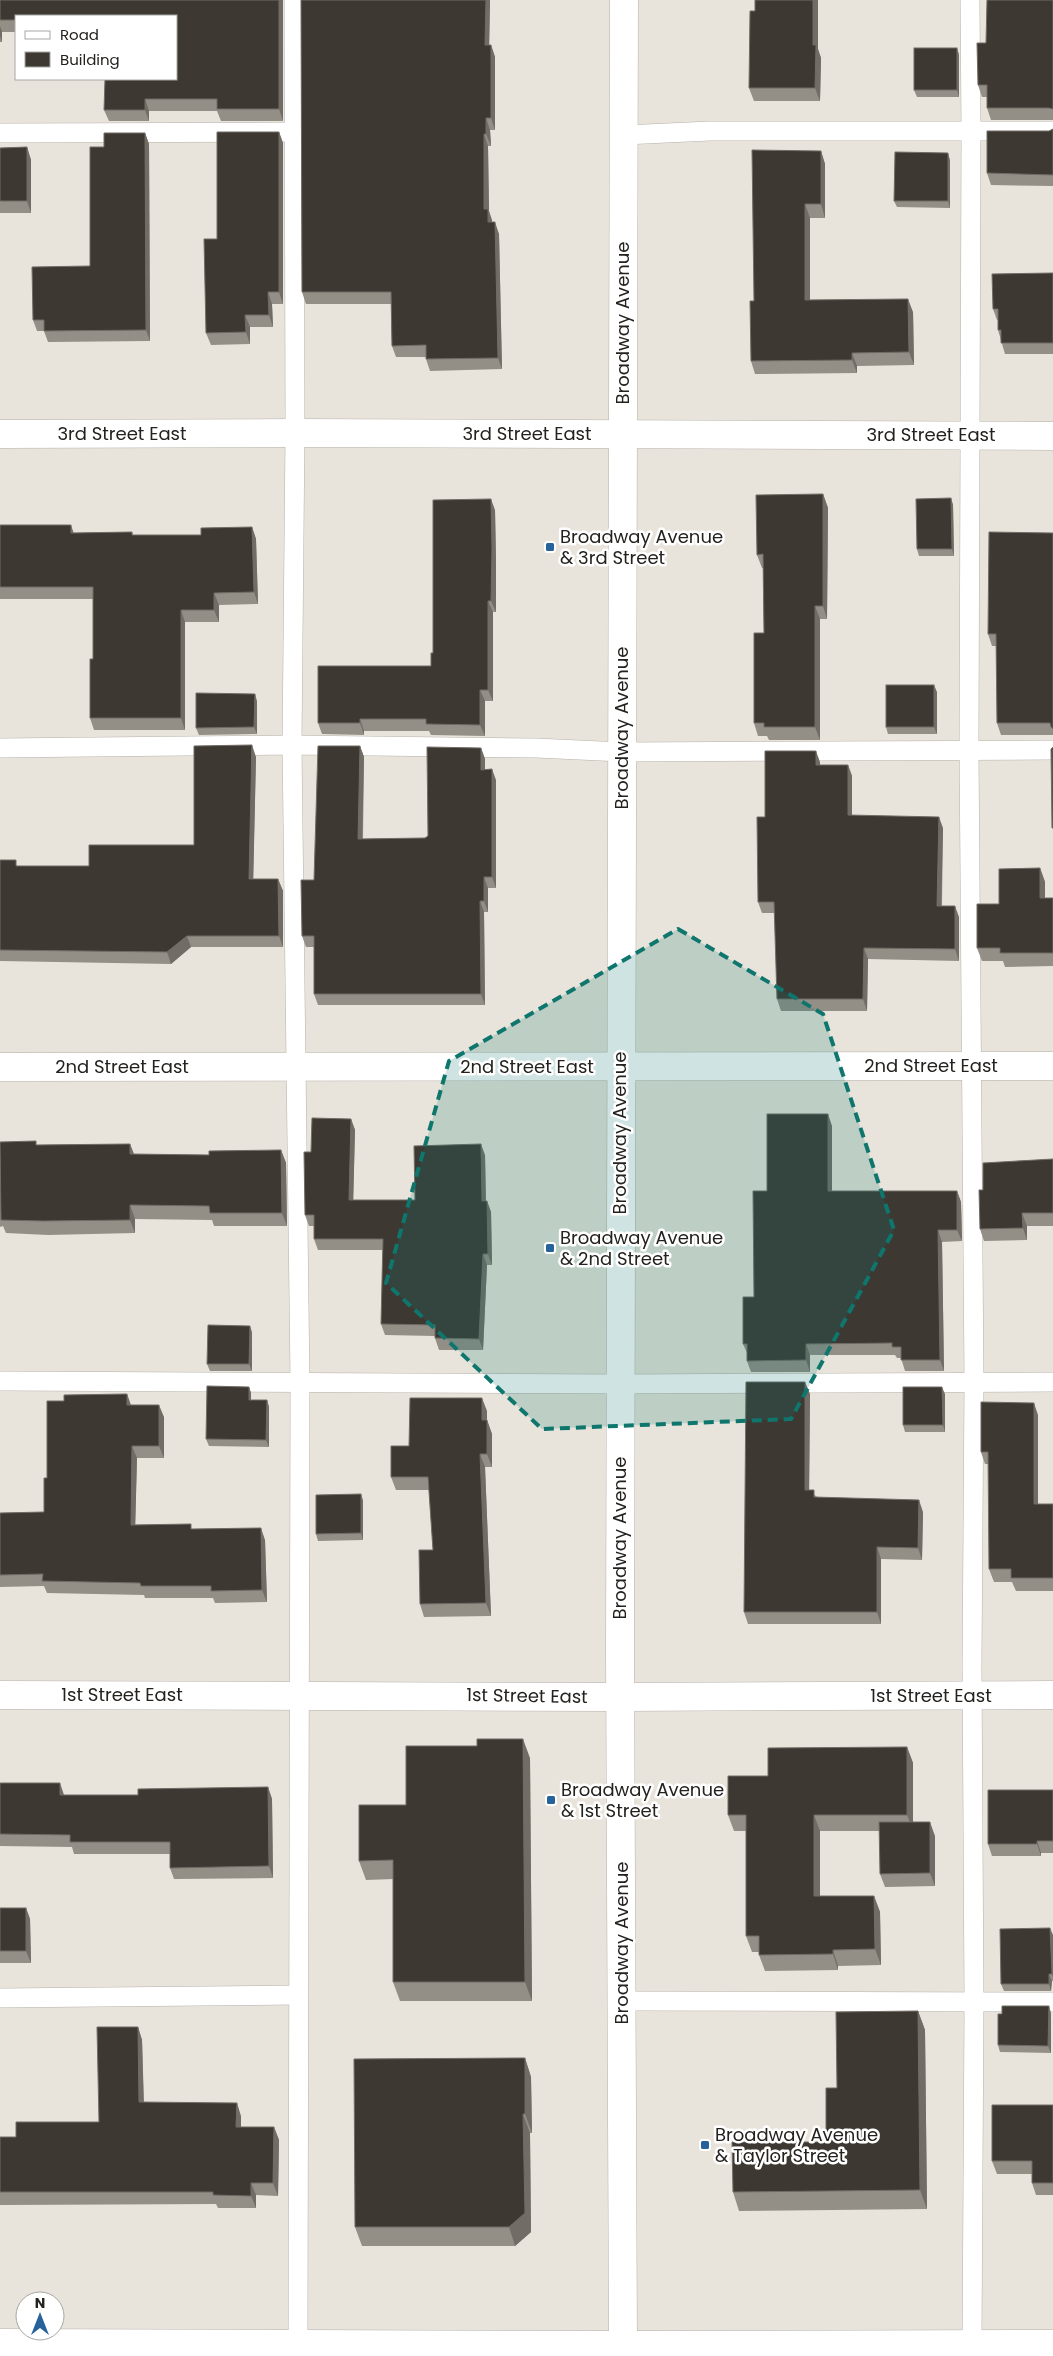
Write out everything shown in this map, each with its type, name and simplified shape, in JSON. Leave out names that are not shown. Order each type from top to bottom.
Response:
[{"type":"street","name":"Broadway Avenue","points":[[623,2350],[620,1067],[624,0]]},
{"type":"street","name":"3rd Street East","points":[[0,434],[295,433],[1053,436]]},
{"type":"street","name":"2nd Street East","points":[[0,1067],[1053,1066]]},
{"type":"street","name":"1st Street East","points":[[0,1695],[1053,1696]]},
{"type":"street","points":[[0,2343],[299,2350],[856,2350],[1053,2344]]},
{"type":"lane","points":[[294,0],[295,433],[292,745],[300,1382],[297,1995],[299,2350]]},
{"type":"lane","points":[[970,0],[972,132],[969,750],[974,1382],[972,2345]]},
{"type":"lane","points":[[624,135],[710,132],[1053,131]]},
{"type":"lane","points":[[0,133],[295,132]]},
{"type":"lane","points":[[0,748],[292,745],[536,748],[622,752],[1053,750]]},
{"type":"lane","points":[[0,1381],[620,1384],[1053,1382]]},
{"type":"lane","points":[[0,1998],[297,1995]]},
{"type":"lane","points":[[622,2001],[1053,2002]]},
{"type":"highlighted area","points":[[678,929],[823,1014],[894,1230],[791,1419],[542,1429],[386,1283],[449,1061]]},
{"type":"building","points":[[0,0],[279,0],[279,109],[217,109],[217,99],[145,99],[145,110],[104,110],[105,80],[178,80],[178,15],[15,15],[15,20],[0,20]]},
{"type":"building","points":[[301,0],[486,0],[485,45],[491,45],[491,118],[486,118],[486,134],[484,134],[484,209],[488,209],[488,222],[495,222],[498,358],[426,359],[426,345],[392,346],[391,292],[302,292]]},
{"type":"building","points":[[755,0],[813,0],[813,45],[816,45],[815,88],[749,88],[750,11],[755,11]]},
{"type":"building","points":[[987,0],[1053,0],[1053,109],[987,108],[987,85],[978,85],[977,43],[986,43]]},
{"type":"building","points":[[914,48],[957,48],[957,90],[914,90]]},
{"type":"building","points":[[1053,129],[1053,175],[987,173],[987,131],[1049,131]]},
{"type":"building","points":[[217,132],[279,132],[279,292],[268,292],[269,315],[245,315],[246,332],[206,333],[204,239],[217,239]]},
{"type":"building","points":[[104,133],[145,133],[146,330],[44,331],[44,320],[33,320],[32,267],[90,266],[90,147],[104,147]]},
{"type":"building","points":[[27,147],[27,201],[0,201],[0,148]]},
{"type":"building","points":[[752,150],[821,151],[821,204],[805,204],[805,300],[908,299],[909,352],[852,353],[852,360],[751,361],[750,301],[754,301]]},
{"type":"building","points":[[895,152],[948,153],[948,201],[894,201]]},
{"type":"building","points":[[1053,273],[1053,343],[1001,343],[1001,330],[998,330],[998,309],[993,309],[992,274]]},
{"type":"building","points":[[823,494],[823,606],[815,606],[815,727],[764,727],[764,723],[754,723],[754,633],[764,633],[763,554],[757,555],[756,495]]},
{"type":"building","points":[[951,498],[952,549],[917,549],[916,499]]},
{"type":"building","points":[[491,499],[492,549],[491,601],[488,601],[488,690],[480,690],[480,725],[426,724],[426,719],[360,719],[360,723],[318,723],[318,666],[431,666],[431,653],[433,653],[433,500]]},
{"type":"building","points":[[0,525],[71,525],[71,533],[132,532],[132,535],[201,535],[201,528],[252,527],[254,592],[214,593],[214,610],[181,610],[181,718],[90,718],[90,659],[93,659],[93,587],[0,587]]},
{"type":"building","points":[[989,532],[1053,533],[1053,729],[1050,723],[997,723],[996,634],[988,634]]},
{"type":"building","points":[[886,685],[934,685],[934,727],[886,727]]},
{"type":"building","points":[[196,693],[255,694],[254,727],[196,728]]},
{"type":"building","points":[[252,745],[249,879],[278,879],[279,936],[187,936],[167,952],[0,950],[0,860],[16,860],[16,866],[89,866],[89,845],[194,845],[194,746]]},
{"type":"building","points":[[318,746],[360,746],[358,839],[425,838],[428,836],[427,747],[481,748],[481,770],[492,769],[492,877],[484,877],[484,901],[480,901],[481,994],[314,994],[314,936],[302,936],[301,880],[314,880]]},
{"type":"building","points":[[1053,747],[1053,828],[1052,828],[1051,749]]},
{"type":"building","points":[[765,751],[816,751],[816,765],[848,765],[848,815],[939,817],[937,906],[955,906],[955,949],[864,948],[863,999],[777,999],[774,902],[758,902],[757,817],[765,817]]},
{"type":"building","points":[[1040,868],[1040,898],[1053,898],[1053,953],[1000,953],[1000,948],[977,948],[977,904],[999,904],[999,869]]},
{"type":"building","points":[[767,1114],[828,1114],[828,1191],[957,1191],[957,1230],[938,1230],[940,1360],[901,1360],[901,1347],[892,1347],[892,1343],[806,1344],[806,1360],[747,1361],[747,1344],[743,1344],[743,1297],[754,1297],[753,1191],[767,1191]]},
{"type":"building","points":[[312,1118],[351,1119],[349,1200],[415,1200],[414,1146],[481,1144],[482,1201],[487,1201],[488,1254],[483,1254],[479,1339],[435,1338],[435,1325],[381,1324],[383,1239],[314,1239],[314,1215],[305,1215],[304,1152],[311,1152]]},
{"type":"building","points":[[36,1141],[36,1145],[130,1144],[130,1154],[209,1155],[209,1151],[281,1150],[282,1213],[210,1213],[209,1206],[130,1205],[130,1220],[1,1220],[0,1142]]},
{"type":"building","points":[[1053,1159],[1053,1213],[1022,1213],[1023,1228],[980,1229],[979,1190],[983,1190],[983,1163]]},
{"type":"building","points":[[208,1325],[250,1326],[249,1364],[207,1364]]},
{"type":"building","points":[[746,1382],[805,1382],[805,1490],[814,1490],[814,1497],[919,1500],[918,1548],[877,1547],[877,1612],[744,1612]]},
{"type":"building","points":[[207,1386],[249,1387],[249,1400],[267,1400],[266,1440],[206,1439]]},
{"type":"building","points":[[903,1387],[942,1387],[943,1425],[903,1425]]},
{"type":"building","points":[[127,1394],[127,1405],[159,1405],[159,1446],[132,1446],[131,1525],[191,1524],[191,1529],[261,1528],[262,1590],[211,1591],[211,1586],[141,1586],[140,1583],[42,1581],[43,1574],[0,1575],[0,1513],[44,1512],[44,1478],[47,1478],[47,1401],[64,1401],[64,1395]]},
{"type":"building","points":[[410,1398],[482,1398],[482,1420],[487,1420],[487,1454],[480,1454],[486,1603],[420,1604],[419,1550],[433,1550],[428,1477],[391,1477],[391,1446],[409,1446]]},
{"type":"building","points":[[981,1402],[1034,1403],[1034,1504],[1053,1504],[1053,1578],[1011,1578],[1011,1569],[989,1569],[988,1452],[981,1452]]},
{"type":"building","points":[[361,1494],[361,1533],[316,1534],[316,1495]]},
{"type":"building","points":[[477,1739],[523,1739],[525,1982],[393,1982],[393,1860],[359,1861],[359,1805],[406,1805],[406,1746],[477,1746]]},
{"type":"building","points":[[907,1747],[907,1815],[814,1815],[814,1896],[874,1896],[875,1949],[833,1950],[833,1954],[759,1955],[759,1936],[746,1936],[746,1815],[728,1815],[728,1776],[768,1776],[768,1748]]},
{"type":"building","points":[[0,1783],[60,1783],[60,1795],[138,1795],[138,1789],[268,1787],[269,1866],[170,1868],[170,1842],[70,1842],[70,1835],[0,1834]]},
{"type":"building","points":[[988,1790],[1053,1790],[1053,1841],[1037,1841],[1037,1844],[988,1844]]},
{"type":"building","points":[[879,1822],[930,1822],[930,1873],[880,1874]]},
{"type":"building","points":[[0,1908],[26,1908],[26,1951],[0,1951]]},
{"type":"building","points":[[1050,1928],[1052,1974],[1049,1974],[1049,1984],[1001,1984],[1000,1929]]},
{"type":"building","points":[[1002,2006],[1049,2006],[1048,2046],[998,2045],[998,2014],[1002,2014]]},
{"type":"building","points":[[918,2011],[920,2190],[733,2192],[732,2142],[826,2142],[826,2088],[837,2088],[836,2012]]},
{"type":"building","points":[[97,2027],[138,2027],[139,2102],[237,2103],[236,2127],[274,2127],[273,2183],[251,2183],[251,2196],[213,2195],[213,2192],[0,2192],[0,2137],[16,2137],[16,2122],[99,2122]]},
{"type":"building","points":[[525,2058],[525,2114],[523,2114],[525,2213],[509,2227],[355,2227],[354,2059]]},
{"type":"building","points":[[992,2105],[1053,2105],[1053,2183],[1032,2183],[1032,2161],[992,2161]]},
{"type":"place","name":"Broadway Avenue & 3rd Street","points":[[550,547]]},
{"type":"place","name":"Broadway Avenue & 2nd Street","points":[[550,1248]]},
{"type":"place","name":"Broadway Avenue & 1st Street","points":[[551,1800]]},
{"type":"place","name":"Broadway Avenue & Taylor Street","points":[[705,2145]]}]
